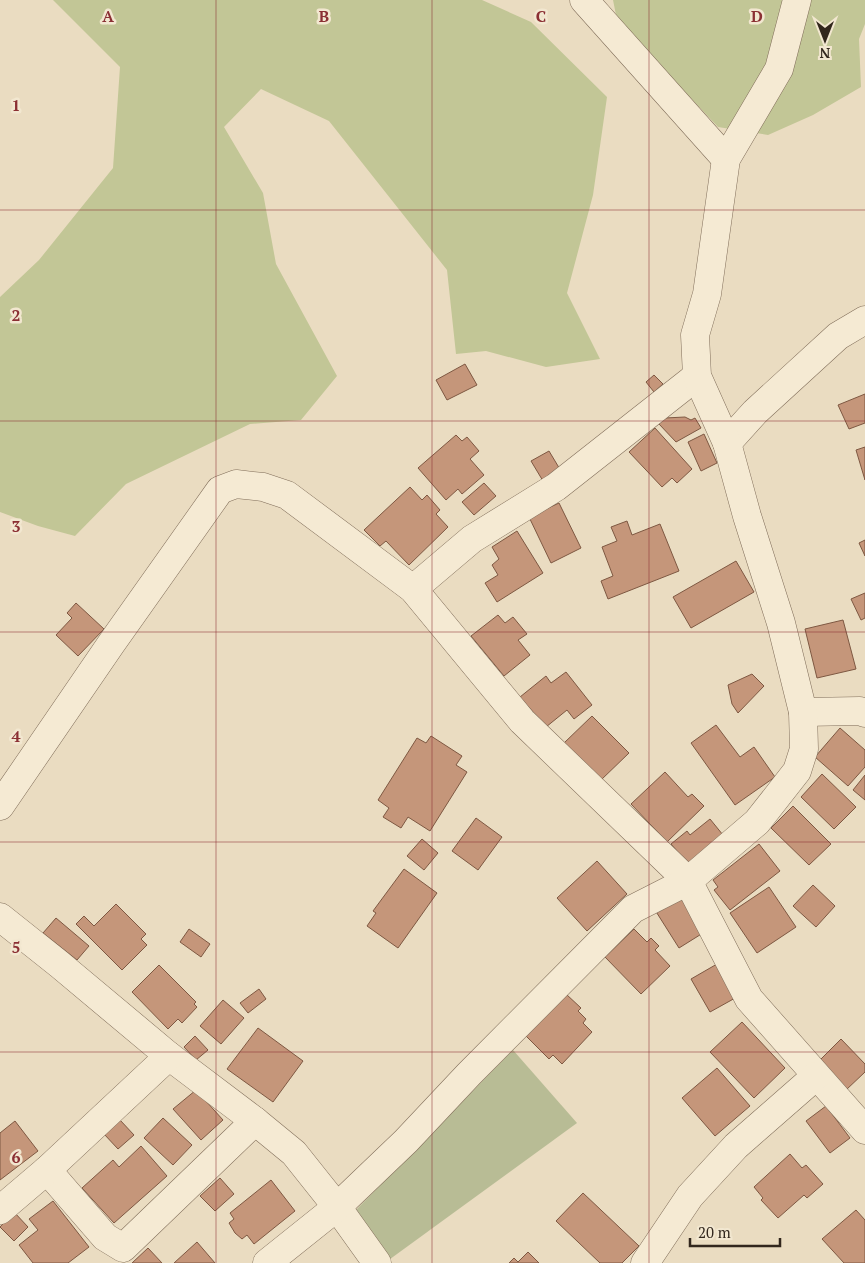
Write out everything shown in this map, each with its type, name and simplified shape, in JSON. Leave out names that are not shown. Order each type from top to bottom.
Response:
[{"type":"street","points":[[584,0],[726,159]]},
{"type":"street","points":[[267,1263],[336,1207],[406,1141],[469,1074],[633,909],[688,881],[757,822],[797,771],[804,749],[803,712],[781,623],[747,516],[727,443],[696,376],[695,335],[707,294],[726,159],[779,70],[797,0]]},
{"type":"street","points":[[727,443],[755,412],[838,336],[865,320]]},
{"type":"street","points":[[413,589],[472,539],[556,487],[696,376]]},
{"type":"street","points":[[0,806],[220,490],[236,484],[264,487],[287,495],[413,589],[522,721],[688,881],[749,999],[865,1130]]},
{"type":"street","points":[[803,712],[860,711],[865,713]]},
{"type":"street","points":[[0,917],[169,1056],[255,1121],[294,1154],[377,1263]]},
{"type":"street","points":[[0,1210],[47,1170],[169,1056]]},
{"type":"street","points":[[645,1263],[690,1196],[736,1146],[816,1076]]},
{"type":"street","points":[[47,1170],[105,1237],[123,1248],[255,1121]]},
{"type":"green space","points":[[53,0],[482,0],[531,22],[607,97],[593,195],[567,293],[600,359],[546,367],[486,351],[456,354],[447,270],[329,121],[261,89],[224,127],[263,193],[276,264],[337,376],[301,420],[250,424],[126,484],[75,536],[38,526],[0,512],[0,297],[39,260],[113,168],[120,67]]},
{"type":"green space","points":[[613,0],[865,0],[865,24],[859,39],[861,87],[813,115],[768,135],[718,127],[617,20]]},
{"type":"green space","points":[[513,1050],[577,1123],[386,1262],[351,1215]]},
{"type":"building","points":[[465,364],[477,385],[447,400],[436,380]]},
{"type":"building","points":[[654,375],[663,384],[654,392],[646,382]]},
{"type":"building","points":[[865,394],[865,423],[849,429],[838,405]]},
{"type":"building","points":[[685,417],[691,420],[695,418],[701,428],[676,442],[659,424],[665,418]]},
{"type":"building","points":[[655,428],[692,469],[677,483],[672,478],[662,487],[629,452]]},
{"type":"building","points":[[704,434],[717,463],[701,471],[688,442]]},
{"type":"building","points":[[456,435],[462,441],[467,437],[479,451],[470,459],[484,475],[462,494],[458,489],[446,500],[418,468]]},
{"type":"building","points":[[865,447],[865,480],[856,450]]},
{"type":"building","points":[[549,451],[561,471],[543,481],[531,461]]},
{"type":"building","points":[[484,483],[496,496],[474,515],[462,502]]},
{"type":"building","points":[[410,487],[422,500],[427,495],[440,510],[436,514],[448,527],[409,565],[386,541],[380,546],[364,530]]},
{"type":"building","points":[[559,503],[581,548],[551,563],[529,517]]},
{"type":"building","points":[[627,521],[632,535],[660,524],[679,571],[608,599],[601,581],[613,576],[602,547],[617,541],[611,527]]},
{"type":"building","points":[[517,531],[543,573],[497,602],[485,583],[498,575],[492,565],[499,559],[492,547]]},
{"type":"building","points":[[865,540],[865,556],[859,543]]},
{"type":"building","points":[[736,561],[754,592],[691,628],[673,597]]},
{"type":"building","points":[[865,593],[865,618],[861,620],[851,599]]},
{"type":"building","points":[[76,603],[104,629],[78,656],[56,635],[72,618],[67,613]]},
{"type":"building","points":[[498,615],[505,623],[513,617],[527,634],[518,640],[530,655],[504,676],[471,636]]},
{"type":"building","points":[[843,620],[856,669],[817,678],[805,629]]},
{"type":"building","points":[[566,672],[592,705],[574,719],[567,710],[546,727],[520,697],[546,676],[551,683]]},
{"type":"building","points":[[752,674],[764,686],[738,713],[732,704],[728,685]]},
{"type":"building","points":[[592,716],[629,753],[601,780],[564,743]]},
{"type":"building","points":[[716,725],[740,757],[754,747],[775,777],[735,805],[691,743]]},
{"type":"building","points":[[840,728],[865,750],[865,767],[848,786],[815,757]]},
{"type":"building","points":[[431,736],[462,756],[456,765],[467,772],[430,831],[408,817],[401,828],[383,817],[389,808],[378,800],[417,738],[426,743]]},
{"type":"building","points":[[665,772],[688,797],[692,794],[704,806],[667,842],[631,804]]},
{"type":"building","points":[[822,774],[856,807],[834,829],[801,797]]},
{"type":"building","points":[[865,775],[865,800],[853,790]]},
{"type":"building","points":[[793,806],[831,844],[809,865],[771,828]]},
{"type":"building","points":[[476,818],[502,837],[478,870],[452,851]]},
{"type":"building","points":[[710,819],[723,835],[688,864],[671,844],[687,831],[690,835]]},
{"type":"building","points":[[422,839],[438,853],[424,870],[407,856]]},
{"type":"building","points":[[759,844],[780,871],[730,910],[714,890],[718,887],[713,880]]},
{"type":"building","points":[[597,861],[627,894],[587,931],[557,898]]},
{"type":"building","points":[[404,869],[437,893],[398,948],[367,926],[376,913],[373,911]]},
{"type":"building","points":[[813,885],[835,906],[816,927],[793,906]]},
{"type":"building","points":[[769,887],[796,927],[757,953],[730,913]]},
{"type":"building","points":[[680,895],[703,933],[679,948],[655,910]]},
{"type":"building","points":[[116,904],[146,934],[141,939],[147,945],[122,970],[76,924],[84,916],[94,926]]},
{"type":"building","points":[[56,918],[89,946],[77,960],[43,933]]},
{"type":"building","points":[[189,929],[210,944],[201,957],[180,942]]},
{"type":"building","points":[[634,929],[647,942],[651,938],[659,946],[655,950],[670,966],[641,994],[605,957]]},
{"type":"building","points":[[717,964],[737,997],[710,1012],[691,979]]},
{"type":"building","points":[[159,965],[196,1002],[194,1004],[197,1007],[182,1023],[178,1019],[168,1029],[132,992]]},
{"type":"building","points":[[259,989],[266,999],[248,1013],[240,1003]]},
{"type":"building","points":[[566,994],[581,1008],[578,1011],[586,1019],[583,1023],[592,1032],[562,1064],[553,1055],[549,1059],[526,1036]]},
{"type":"building","points":[[223,1000],[244,1018],[221,1044],[200,1026]]},
{"type":"building","points":[[742,1022],[785,1068],[754,1098],[710,1052]]},
{"type":"building","points":[[258,1028],[303,1061],[273,1102],[227,1069]]},
{"type":"building","points":[[195,1036],[208,1050],[196,1060],[184,1047]]},
{"type":"building","points":[[841,1039],[865,1064],[865,1072],[846,1090],[819,1061]]},
{"type":"building","points":[[717,1068],[750,1106],[715,1136],[682,1098]]},
{"type":"building","points":[[196,1090],[223,1120],[201,1140],[173,1109]]},
{"type":"building","points":[[826,1106],[850,1138],[830,1153],[806,1121]]},
{"type":"building","points":[[163,1118],[192,1145],[173,1165],[144,1138]]},
{"type":"building","points":[[120,1120],[134,1135],[118,1149],[104,1134]]},
{"type":"building","points":[[15,1121],[38,1151],[0,1180],[0,1133]]},
{"type":"building","points":[[141,1146],[167,1176],[114,1223],[82,1188],[113,1160],[119,1167]]},
{"type":"building","points":[[790,1154],[802,1168],[806,1165],[823,1184],[807,1198],[804,1195],[778,1218],[761,1200],[763,1198],[754,1187]]},
{"type":"building","points":[[220,1178],[234,1194],[215,1211],[200,1196]]},
{"type":"building","points":[[271,1180],[295,1211],[254,1244],[247,1235],[242,1239],[235,1233],[229,1223],[234,1219],[230,1213]]},
{"type":"building","points":[[583,1193],[639,1246],[622,1263],[600,1263],[556,1221]]},
{"type":"building","points":[[53,1201],[89,1247],[68,1263],[33,1263],[19,1245],[38,1230],[29,1219]]},
{"type":"building","points":[[856,1210],[865,1220],[865,1263],[844,1263],[822,1239]]},
{"type":"building","points":[[14,1212],[28,1227],[14,1241],[0,1227]]},
{"type":"building","points":[[197,1242],[215,1263],[174,1263]]},
{"type":"building","points":[[148,1248],[162,1263],[132,1263]]},
{"type":"building","points":[[528,1252],[539,1263],[509,1263],[514,1258],[518,1262]]}]
